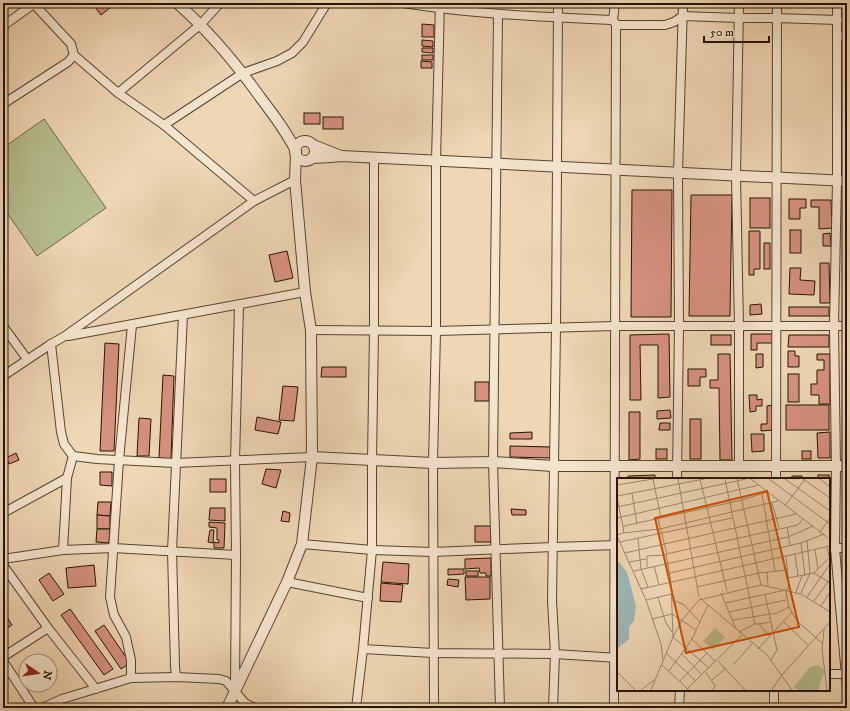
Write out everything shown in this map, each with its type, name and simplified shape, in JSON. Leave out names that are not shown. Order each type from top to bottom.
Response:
[{"type":"street","points":[[3,26],[34,3],[71,44],[74,55],[118,93],[164,125],[254,201]]},
{"type":"street","points":[[177,3],[201,24],[243,73],[282,126],[298,157],[303,160],[340,156],[374,157],[842,181]]},
{"type":"street","points":[[118,93],[201,24],[220,3]]},
{"type":"street","points":[[164,125],[243,73],[277,61],[292,53],[303,42],[327,3]]},
{"type":"street","points":[[403,3],[440,6],[498,14],[615,23],[665,25],[674,22],[683,16],[838,20]]},
{"type":"street","points":[[553,708],[555,654],[552,601],[554,547],[558,3]]},
{"type":"street","points":[[614,708],[616,658],[614,466],[616,326],[615,3]]},
{"type":"street","points":[[677,478],[679,325],[678,173],[683,3]]},
{"type":"street","points":[[739,3],[736,176],[739,326],[739,465]]},
{"type":"street","points":[[776,478],[777,3]]},
{"type":"street","points":[[837,3],[842,181],[834,326],[836,466],[832,548],[847,688]]},
{"type":"street","points":[[434,708],[433,463],[436,331],[436,160],[440,6]]},
{"type":"street","points":[[498,14],[493,462],[500,653],[500,708]]},
{"type":"street","points":[[838,36],[847,37]]},
{"type":"street","points":[[3,104],[68,62],[74,55]]},
{"type":"street","points":[[282,126],[310,143],[340,156]]},
{"type":"street","points":[[227,708],[287,582],[302,544],[312,457],[311,330],[305,292],[294,180],[296,152],[300,142],[310,143]]},
{"type":"street","points":[[3,376],[27,359],[65,336],[254,201],[294,180],[315,153],[310,143]]},
{"type":"street","points":[[356,708],[372,550],[374,157]]},
{"type":"street","points":[[65,336],[132,325],[305,292]]},
{"type":"street","points":[[235,692],[235,461],[240,305]]},
{"type":"street","points":[[176,677],[172,551],[183,315]]},
{"type":"street","points":[[131,678],[131,660],[126,637],[114,615],[110,597],[119,460],[132,325]]},
{"type":"street","points":[[311,330],[436,331],[679,325],[847,326]]},
{"type":"street","points":[[3,326],[27,359]]},
{"type":"street","points":[[51,344],[61,432],[64,444],[73,456],[175,463],[312,457],[433,463],[493,462],[554,466],[847,466]]},
{"type":"street","points":[[63,550],[67,478],[73,456]]},
{"type":"street","points":[[3,513],[67,478]]},
{"type":"street","points":[[302,544],[372,550],[433,552],[616,545]]},
{"type":"street","points":[[3,559],[63,550],[113,548],[236,555]]},
{"type":"street","points":[[832,548],[847,548]]},
{"type":"street","points":[[3,565],[48,628],[96,689]]},
{"type":"street","points":[[287,582],[368,598]]},
{"type":"street","points":[[3,657],[48,628]]},
{"type":"street","points":[[363,649],[433,653],[555,654],[616,658]]},
{"type":"street","points":[[3,662],[34,708]]},
{"type":"street","points":[[830,674],[846,674]]},
{"type":"street","points":[[42,708],[62,699],[131,678],[176,677],[219,679],[226,681],[245,703],[255,708]]},
{"type":"street","points":[[679,708],[680,691]]},
{"type":"street","points":[[774,691],[774,708]]},
{"type":"green space","points":[[44,119],[106,208],[37,256],[3,207],[3,148]]},
{"type":"building","points":[[92,3],[116,3],[101,15]]},
{"type":"building","points":[[422,24],[434,25],[434,37],[422,37]]},
{"type":"building","points":[[422,40],[433,41],[433,47],[422,46]]},
{"type":"building","points":[[422,48],[433,48],[433,53],[422,52]]},
{"type":"building","points":[[422,55],[433,55],[433,60],[422,60]]},
{"type":"building","points":[[421,61],[432,62],[432,68],[421,68]]},
{"type":"building","points":[[304,113],[320,113],[320,124],[304,124]]},
{"type":"building","points":[[323,117],[343,117],[343,129],[323,129]]},
{"type":"building","points":[[632,190],[672,190],[671,317],[631,317]]},
{"type":"building","points":[[691,195],[732,195],[730,316],[689,316]]},
{"type":"building","points":[[750,198],[770,198],[770,228],[750,228]]},
{"type":"building","points":[[789,199],[806,199],[806,208],[800,208],[800,219],[789,219]]},
{"type":"building","points":[[811,200],[831,200],[832,228],[819,229],[819,207],[811,207]]},
{"type":"building","points":[[790,230],[801,230],[801,253],[790,253]]},
{"type":"building","points":[[749,231],[760,231],[760,269],[754,269],[754,275],[749,275]]},
{"type":"building","points":[[830,233],[831,246],[823,246],[823,234]]},
{"type":"building","points":[[764,243],[770,243],[770,269],[764,269]]},
{"type":"building","points":[[287,251],[293,278],[275,282],[269,255]]},
{"type":"building","points":[[820,263],[829,263],[830,303],[820,303]]},
{"type":"building","points":[[790,268],[801,268],[800,280],[815,281],[814,295],[789,294]]},
{"type":"building","points":[[761,304],[762,314],[750,315],[750,305]]},
{"type":"building","points":[[789,307],[829,307],[829,316],[789,316]]},
{"type":"building","points":[[669,334],[670,397],[658,398],[658,345],[640,345],[641,400],[630,400],[630,335]]},
{"type":"building","points":[[751,334],[773,334],[773,343],[757,343],[757,350],[751,350]]},
{"type":"building","points":[[711,335],[731,335],[731,345],[711,345]]},
{"type":"building","points":[[789,335],[829,335],[829,347],[788,347]]},
{"type":"building","points":[[105,343],[119,344],[114,451],[100,451]]},
{"type":"building","points":[[788,351],[795,351],[795,356],[799,356],[799,367],[788,367]]},
{"type":"building","points":[[718,354],[730,354],[732,460],[720,460],[719,388],[710,388],[710,380],[718,380]]},
{"type":"building","points":[[756,354],[763,354],[763,367],[756,368]]},
{"type":"building","points":[[817,354],[830,354],[830,404],[819,404],[819,395],[811,395],[811,384],[817,384],[817,370],[824,370],[824,360],[817,360]]},
{"type":"building","points":[[322,367],[346,367],[346,377],[321,377]]},
{"type":"building","points":[[688,369],[706,369],[706,377],[700,377],[700,386],[688,386]]},
{"type":"building","points":[[788,374],[799,374],[799,402],[788,402]]},
{"type":"building","points":[[163,375],[174,376],[171,459],[159,458]]},
{"type":"building","points":[[475,382],[489,382],[489,401],[475,401]]},
{"type":"building","points":[[283,386],[298,387],[294,421],[279,420]]},
{"type":"building","points":[[749,395],[757,395],[757,400],[762,399],[762,406],[756,406],[756,411],[750,412]]},
{"type":"building","points":[[772,405],[773,430],[761,431],[761,424],[767,424],[767,406]]},
{"type":"building","points":[[786,405],[829,405],[829,430],[786,430]]},
{"type":"building","points":[[670,410],[671,418],[657,419],[657,411]]},
{"type":"building","points":[[629,412],[640,412],[640,459],[629,460]]},
{"type":"building","points":[[257,417],[281,422],[278,434],[255,430]]},
{"type":"building","points":[[139,418],[151,419],[149,456],[137,456]]},
{"type":"building","points":[[690,419],[701,419],[701,459],[690,459]]},
{"type":"building","points":[[660,423],[670,423],[670,430],[659,430]]},
{"type":"building","points":[[532,432],[532,439],[510,439],[510,433]]},
{"type":"building","points":[[830,432],[830,458],[818,458],[817,433]]},
{"type":"building","points":[[751,434],[764,434],[764,451],[752,452]]},
{"type":"building","points":[[510,446],[552,447],[551,458],[510,457]]},
{"type":"building","points":[[656,449],[667,449],[667,459],[656,459]]},
{"type":"building","points":[[802,451],[811,451],[811,459],[802,459]]},
{"type":"building","points":[[16,453],[19,460],[9,464],[6,458]]},
{"type":"building","points":[[266,469],[281,470],[276,488],[262,484]]},
{"type":"building","points":[[100,472],[112,472],[112,486],[100,485]]},
{"type":"building","points":[[655,475],[655,478],[628,478],[628,476]]},
{"type":"building","points":[[818,475],[829,475],[829,478],[818,478]]},
{"type":"building","points":[[792,476],[802,476],[802,478],[791,478]]},
{"type":"building","points":[[210,479],[226,479],[226,492],[210,492]]},
{"type":"building","points":[[98,502],[111,502],[110,516],[97,515]]},
{"type":"building","points":[[210,508],[225,508],[225,521],[209,520]]},
{"type":"building","points":[[511,509],[526,510],[526,515],[512,515]]},
{"type":"building","points":[[283,511],[290,513],[289,522],[281,521]]},
{"type":"building","points":[[97,515],[110,516],[110,529],[97,529]]},
{"type":"building","points":[[209,522],[225,523],[224,548],[214,548],[214,542],[219,543],[219,540],[217,540],[217,528],[209,527]]},
{"type":"building","points":[[475,526],[491,526],[491,542],[475,542]]},
{"type":"building","points":[[97,529],[110,529],[109,543],[96,542]]},
{"type":"building","points":[[210,530],[214,530],[213,543],[208,542]]},
{"type":"building","points":[[491,558],[491,576],[486,576],[486,573],[480,573],[479,568],[465,569],[465,559]]},
{"type":"building","points":[[383,562],[409,564],[408,584],[381,582]]},
{"type":"building","points":[[94,565],[96,586],[68,588],[66,568]]},
{"type":"building","points":[[448,569],[464,569],[464,574],[448,575]]},
{"type":"building","points":[[466,571],[478,571],[478,576],[466,576]]},
{"type":"building","points":[[49,573],[64,594],[53,601],[39,580]]},
{"type":"building","points":[[465,577],[490,577],[490,599],[466,600]]},
{"type":"building","points":[[448,579],[459,580],[458,587],[447,585]]},
{"type":"building","points":[[381,583],[403,585],[401,602],[380,601]]},
{"type":"building","points":[[70,609],[113,669],[104,675],[61,615]]},
{"type":"building","points":[[3,611],[12,625],[3,631]]},
{"type":"building","points":[[104,625],[130,663],[121,669],[95,631]]}]
